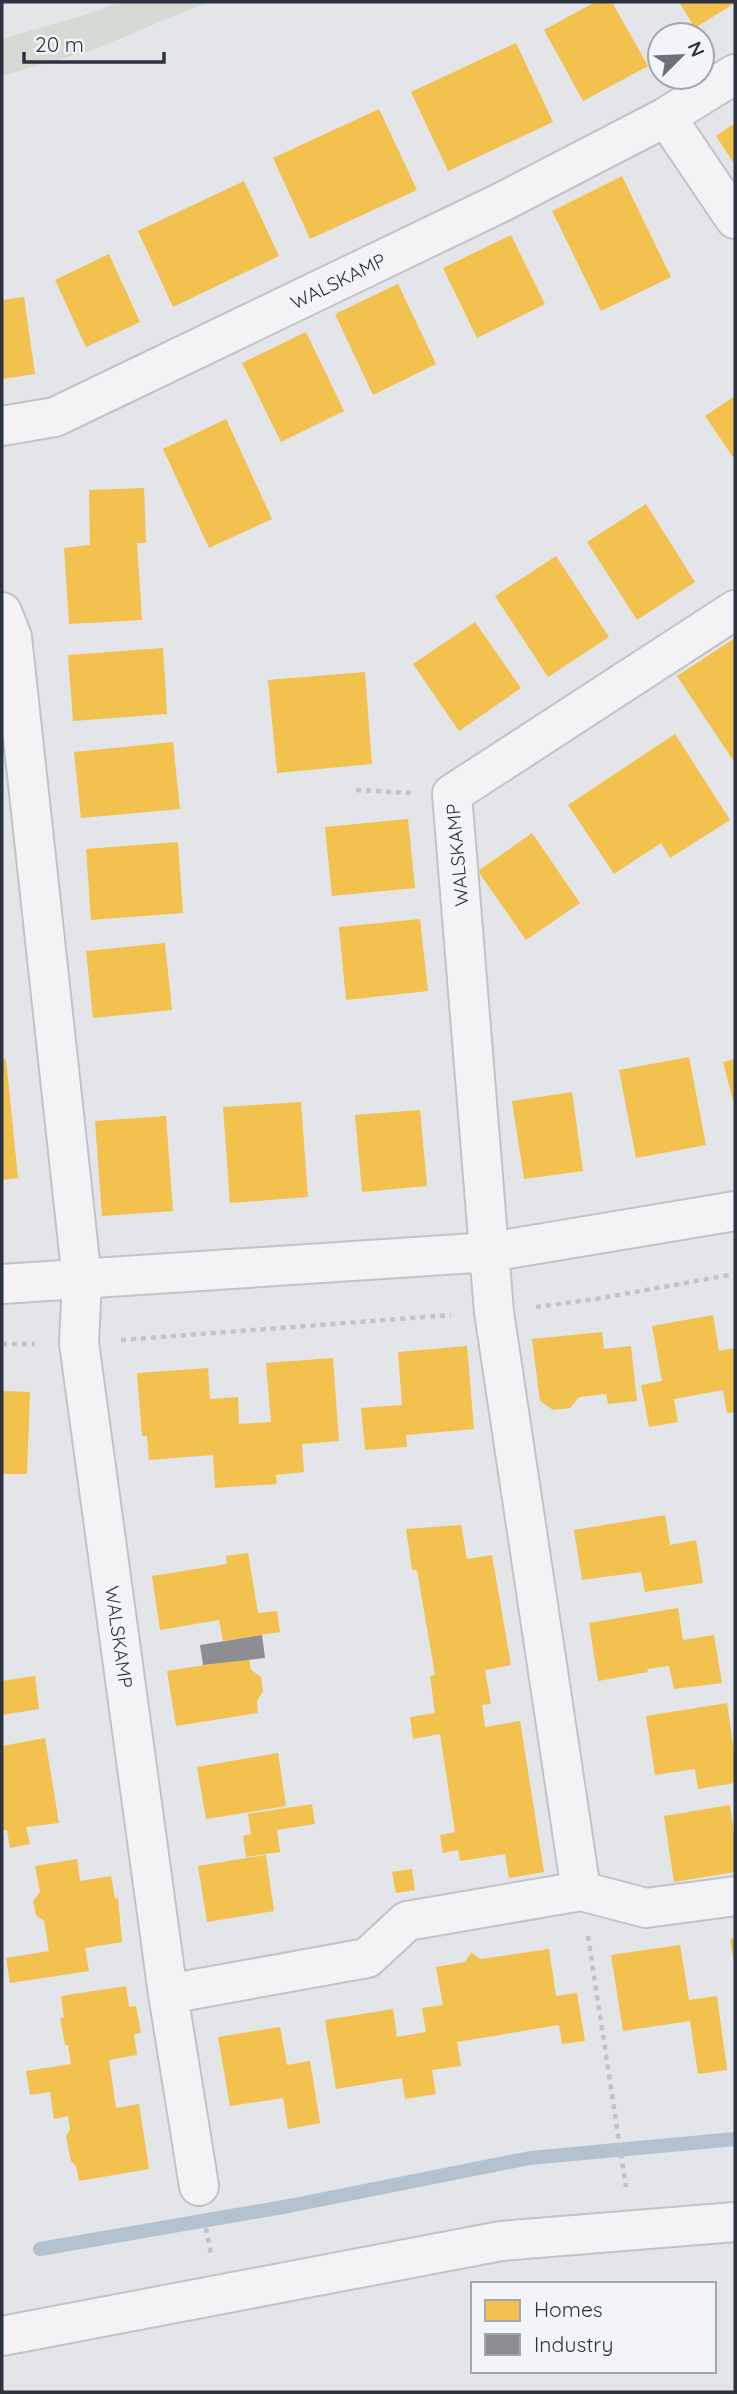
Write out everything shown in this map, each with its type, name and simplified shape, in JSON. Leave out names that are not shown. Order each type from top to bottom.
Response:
[{"type":"street","name":"WALSKAMP","points":[[2,426],[55,417],[500,204],[666,117],[735,74]]},
{"type":"street","points":[[666,117],[735,219]]},
{"type":"street","name":"WALSKAMP","points":[[582,1891],[494,1312],[452,794],[735,610]]},
{"type":"street","name":"WALSKAMP","points":[[2,612],[12,637],[82,1280],[79,1343],[168,1994],[199,2186]]},
{"type":"street","points":[[2,1284],[490,1252],[735,1211]]},
{"type":"street","points":[[168,1994],[367,1958],[407,1921],[582,1891],[646,1908],[735,1896]]},
{"type":"street","points":[[2,2336],[501,2241],[735,2222]]},
{"type":"path","points":[[356,790],[452,794]]},
{"type":"path","points":[[2,1345],[79,1343],[494,1312],[596,1299],[735,1274]]},
{"type":"path","points":[[582,1891],[625,2186]]},
{"type":"shaded area","points":[[119,2],[208,2],[95,49],[2,76],[2,39]]},
{"type":"building: Homes","points":[[595,2],[612,2],[646,62],[646,67],[583,101],[544,30]]},
{"type":"building: Homes","points":[[679,2],[735,2],[706,21],[691,21]]},
{"type":"building: Homes","points":[[516,43],[553,122],[448,171],[411,92]]},
{"type":"building: Homes","points":[[379,109],[417,190],[310,239],[273,158]]},
{"type":"building: Homes","points":[[735,123],[735,165],[716,136]]},
{"type":"building: Homes","points":[[622,176],[671,277],[601,311],[552,211]]},
{"type":"building: Homes","points":[[244,181],[279,256],[173,307],[138,231]]},
{"type":"building: Homes","points":[[511,235],[545,304],[477,338],[443,268]]},
{"type":"building: Homes","points":[[109,254],[140,322],[86,347],[55,280]]},
{"type":"building: Homes","points":[[398,284],[436,364],[373,395],[335,314]]},
{"type":"building: Homes","points":[[24,297],[35,374],[2,379],[2,300]]},
{"type":"building: Homes","points":[[306,332],[344,411],[281,442],[242,363]]},
{"type":"building: Homes","points":[[735,396],[735,460],[705,416]]},
{"type":"building: Homes","points":[[226,419],[272,519],[209,548],[163,449]]},
{"type":"building: Homes","points":[[144,488],[146,543],[137,543],[142,620],[69,624],[64,548],[90,545],[89,490]]},
{"type":"building: Homes","points":[[646,504],[695,582],[637,620],[587,542]]},
{"type":"building: Homes","points":[[556,556],[609,637],[548,677],[495,596]]},
{"type":"building: Homes","points":[[475,622],[521,688],[459,731],[413,664]]},
{"type":"building: Homes","points":[[735,638],[735,763],[677,676]]},
{"type":"building: Homes","points":[[163,648],[167,714],[73,721],[68,655]]},
{"type":"building: Homes","points":[[365,672],[372,764],[277,773],[268,680]]},
{"type":"building: Homes","points":[[675,734],[730,820],[670,858],[661,843],[614,874],[568,805]]},
{"type":"building: Homes","points":[[173,742],[180,809],[81,818],[74,752]]},
{"type":"building: Homes","points":[[408,819],[415,888],[332,896],[325,827]]},
{"type":"building: Homes","points":[[532,833],[580,903],[526,940],[478,871]]},
{"type":"building: Homes","points":[[178,842],[183,913],[91,920],[86,849]]},
{"type":"building: Homes","points":[[420,919],[428,991],[346,1000],[339,927]]},
{"type":"building: Homes","points":[[165,943],[172,1010],[93,1018],[86,951]]},
{"type":"building: Homes","points":[[689,1057],[706,1145],[636,1158],[619,1070]]},
{"type":"building: Homes","points":[[6,1059],[18,1178],[2,1180],[2,1060]]},
{"type":"building: Homes","points":[[735,1059],[735,1104],[734,1104],[723,1062]]},
{"type":"building: Homes","points":[[572,1092],[583,1171],[524,1179],[512,1101]]},
{"type":"building: Homes","points":[[301,1102],[308,1197],[230,1203],[223,1107]]},
{"type":"building: Homes","points":[[420,1110],[427,1186],[362,1192],[355,1115]]},
{"type":"building: Homes","points":[[166,1116],[173,1211],[102,1216],[95,1121]]},
{"type":"building: Homes","points":[[713,1315],[719,1351],[735,1348],[735,1412],[727,1413],[723,1390],[674,1399],[678,1422],[649,1427],[641,1385],[662,1381],[652,1326]]},
{"type":"building: Homes","points":[[602,1332],[604,1349],[631,1346],[637,1401],[608,1404],[606,1394],[579,1397],[570,1408],[553,1410],[540,1401],[532,1339]]},
{"type":"building: Homes","points":[[467,1346],[474,1429],[406,1435],[407,1447],[365,1450],[361,1408],[402,1405],[398,1352]]},
{"type":"building: Homes","points":[[333,1358],[339,1441],[302,1444],[304,1472],[276,1475],[277,1484],[215,1488],[213,1455],[149,1460],[147,1436],[142,1436],[137,1373],[208,1368],[210,1399],[238,1397],[239,1424],[271,1422],[266,1363]]},
{"type":"building: Homes","points":[[2,1391],[30,1392],[27,1474],[2,1474]]},
{"type":"building: Homes","points":[[665,1515],[670,1545],[696,1540],[703,1583],[645,1592],[641,1572],[582,1580],[574,1530]]},
{"type":"building: Homes","points":[[461,1525],[467,1559],[492,1555],[511,1665],[485,1670],[491,1704],[482,1705],[485,1727],[520,1721],[544,1872],[509,1878],[505,1854],[460,1861],[458,1850],[443,1853],[440,1835],[455,1832],[440,1734],[413,1739],[410,1717],[435,1713],[430,1676],[435,1675],[417,1570],[412,1570],[406,1529]]},
{"type":"building: Homes","points":[[248,1553],[258,1613],[277,1611],[280,1632],[223,1641],[219,1620],[160,1630],[152,1576],[227,1564],[226,1556]]},
{"type":"building: Homes","points":[[678,1608],[683,1640],[714,1635],[722,1683],[674,1689],[669,1666],[598,1681],[589,1623]]},
{"type":"building: Homes","points":[[249,1658],[251,1670],[261,1677],[263,1691],[257,1701],[258,1713],[176,1726],[167,1671]]},
{"type":"building: Homes","points":[[35,1676],[39,1709],[2,1715],[2,1681]]},
{"type":"building: Homes","points":[[727,1703],[735,1759],[735,1783],[698,1789],[695,1769],[655,1775],[646,1716]]},
{"type":"building: Homes","points":[[45,1738],[59,1823],[26,1827],[30,1844],[10,1848],[7,1830],[2,1831],[2,1746]]},
{"type":"building: Homes","points":[[278,1753],[286,1806],[206,1819],[197,1767]]},
{"type":"building: Homes","points":[[312,1804],[315,1824],[277,1830],[280,1852],[246,1857],[243,1836],[251,1834],[248,1814]]},
{"type":"building: Homes","points":[[730,1805],[735,1841],[735,1872],[674,1882],[664,1816]]},
{"type":"building: Homes","points":[[266,1855],[274,1911],[207,1922],[198,1866]]},
{"type":"building: Homes","points":[[77,1859],[80,1881],[111,1876],[115,1899],[118,1898],[122,1942],[85,1948],[89,1971],[10,1983],[6,1958],[49,1951],[44,1921],[36,1915],[33,1901],[40,1892],[35,1866]]},
{"type":"building: Homes","points":[[412,1869],[415,1890],[396,1893],[392,1872]]},
{"type":"building: Homes","points":[[735,1938],[735,1963],[734,1963],[730,1939]]},
{"type":"building: Homes","points":[[680,1945],[689,2000],[717,1996],[727,2070],[698,2074],[690,2021],[623,2031],[611,1955]]},
{"type":"building: Homes","points":[[549,1949],[556,1996],[577,1993],[585,2041],[562,2044],[559,2025],[457,2042],[461,2066],[432,2070],[436,2094],[405,2099],[402,2078],[336,2089],[325,2020],[393,2009],[397,2037],[426,2032],[422,2008],[443,2005],[436,1967],[465,1962],[471,1953],[481,1959]]},
{"type":"building: Homes","points":[[126,1986],[129,2007],[136,2006],[141,2033],[134,2034],[137,2055],[109,2060],[116,2108],[139,2104],[149,2169],[79,2181],[76,2166],[71,2161],[66,2136],[70,2130],[68,2116],[54,2119],[50,2092],[30,2095],[26,2071],[71,2064],[60,2018],[64,2018],[61,1996]]},
{"type":"building: Homes","points":[[280,2027],[287,2065],[310,2061],[320,2123],[288,2129],[283,2098],[230,2106],[218,2037]]},
{"type":"building: Industry","points":[[262,1635],[265,1658],[203,1665],[200,1645]]},
{"type":"waterway","points":[[40,2249],[289,2206],[530,2158],[735,2139]]}]
